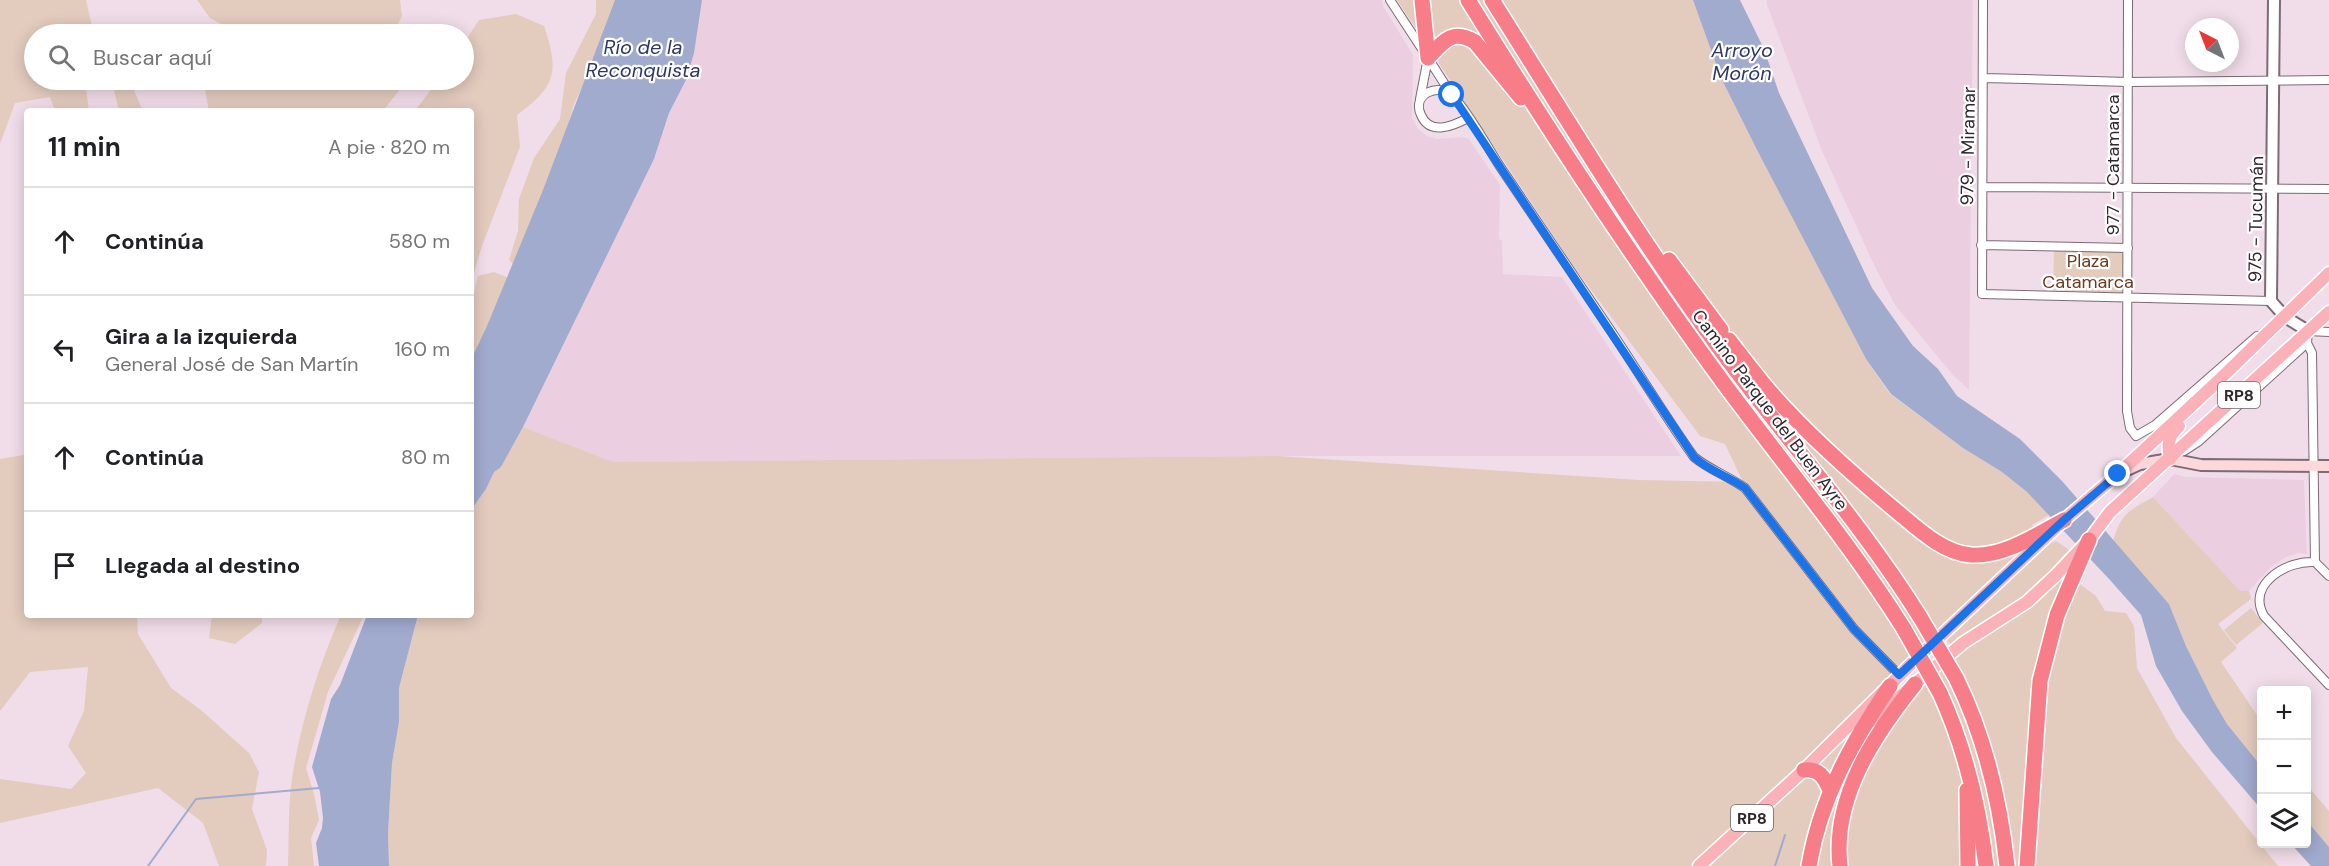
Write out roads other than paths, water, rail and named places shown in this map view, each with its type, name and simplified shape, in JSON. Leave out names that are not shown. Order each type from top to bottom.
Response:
[{"type":"highway","points":[[1422,0],[1428,58]]},
{"type":"highway","name":"Camino Parque del Buen Ayre","points":[[1468,0],[1640,267],[1726,386],[1852,552],[1904,630],[1940,693],[1953,721],[1982,831],[1986,866]]},
{"type":"highway","name":"Camino Parque del Buen Ayre","points":[[1492,0],[1648,247],[1718,347],[1837,499],[1920,617],[1956,678],[1977,728],[2002,819],[2007,866]]},
{"type":"highway","points":[[1428,58],[1445,39],[1462,37],[1475,42],[1560,145]]},
{"type":"highway","points":[[1588,153],[1770,392],[1816,441],[1865,485],[1936,541],[1957,552],[1984,555],[2042,536],[2064,520]]},
{"type":"highway","points":[[2027,866],[2040,681],[2070,567],[2089,540]]},
{"type":"highway","points":[[1809,866],[1830,790],[1861,729],[1894,681]]},
{"type":"highway","points":[[1840,866],[1839,835],[1852,783],[1874,742],[1915,684]]},
{"type":"highway","points":[[1804,770],[1812,769],[1820,773],[1830,790]]},
{"type":"highway","points":[[1968,772],[1968,866]]},
{"type":"main road","name":"RP8","points":[[2064,520],[2118,474],[2217,382],[2329,273]]},
{"type":"main road","name":"RP8","points":[[2089,540],[2110,512],[2169,454],[2307,337],[2329,312]]},
{"type":"main road","points":[[2169,454],[2169,437],[2199,407],[2217,382]]},
{"type":"main road","points":[[2118,474],[2169,454],[2201,465],[2329,466]]},
{"type":"main road","name":"RP8","points":[[1699,866],[1804,770],[2042,536]]},
{"type":"main road","name":"RP8","points":[[1804,770],[1861,729],[1963,643],[2027,602],[2070,567]]},
{"type":"street","points":[[1390,0],[1694,457],[1703,465],[1745,488],[1894,681]]},
{"type":"street","name":"979 - Miramar","points":[[1983,0],[1982,294],[2128,296]]},
{"type":"street","name":"977 - Catamarca","points":[[2128,0],[2127,411],[2130,428],[2136,436],[2155,425],[2266,328],[2285,316]]},
{"type":"street","name":"975 - Tucumán","points":[[2274,0],[2271,301],[2307,337]]},
{"type":"street","points":[[1428,58],[1418,109],[1422,118],[1431,126],[1449,128],[1468,118]]},
{"type":"street","points":[[1984,78],[2128,82],[2329,80]]},
{"type":"street","points":[[1419,100],[1429,91],[1439,90],[1452,95]]},
{"type":"street","points":[[1983,187],[2128,186],[2329,189]]},
{"type":"street","points":[[1981,245],[2128,248]]},
{"type":"street","points":[[2128,296],[2271,301]]},
{"type":"street","points":[[2329,332],[2307,337],[2312,353],[2315,562],[2329,576]]},
{"type":"street","points":[[2315,562],[2297,562],[2288,565],[2267,583],[2260,594],[2259,602],[2264,616],[2329,685]]},
{"type":"water","name":"Río de la Reconquista","points":[[615,0],[702,0],[694,53],[686,80],[669,113],[654,159],[523,427],[501,467],[494,472],[474,506],[474,354],[543,190]]},
{"type":"water","name":"Arroyo Morón","points":[[1693,0],[1740,0],[1764,49],[1779,93],[1872,288],[1913,346],[1938,369],[1957,396],[2020,439],[2062,481],[2169,604],[2186,646],[2213,700],[2227,724],[2257,761],[2257,804],[2212,752],[2182,711],[2156,666],[2141,615],[2110,580],[2027,492],[1891,394],[1866,359],[1721,78]]},
{"type":"water","points":[[366,618],[417,618],[399,688],[399,722],[392,763],[388,834],[389,866],[319,866],[316,843],[323,818],[320,792],[312,767],[331,699],[340,685]]},
{"type":"water","points":[[2311,826],[2329,847],[2329,866],[2311,866],[2295,848],[2311,848]]},
{"type":"waterway","points":[[148,866],[196,799],[319,788]]},
{"type":"waterway","points":[[1775,866],[1785,835]]},
{"type":"park label","name":"Plaza Catamarca","points":[[2088,271]]}]
